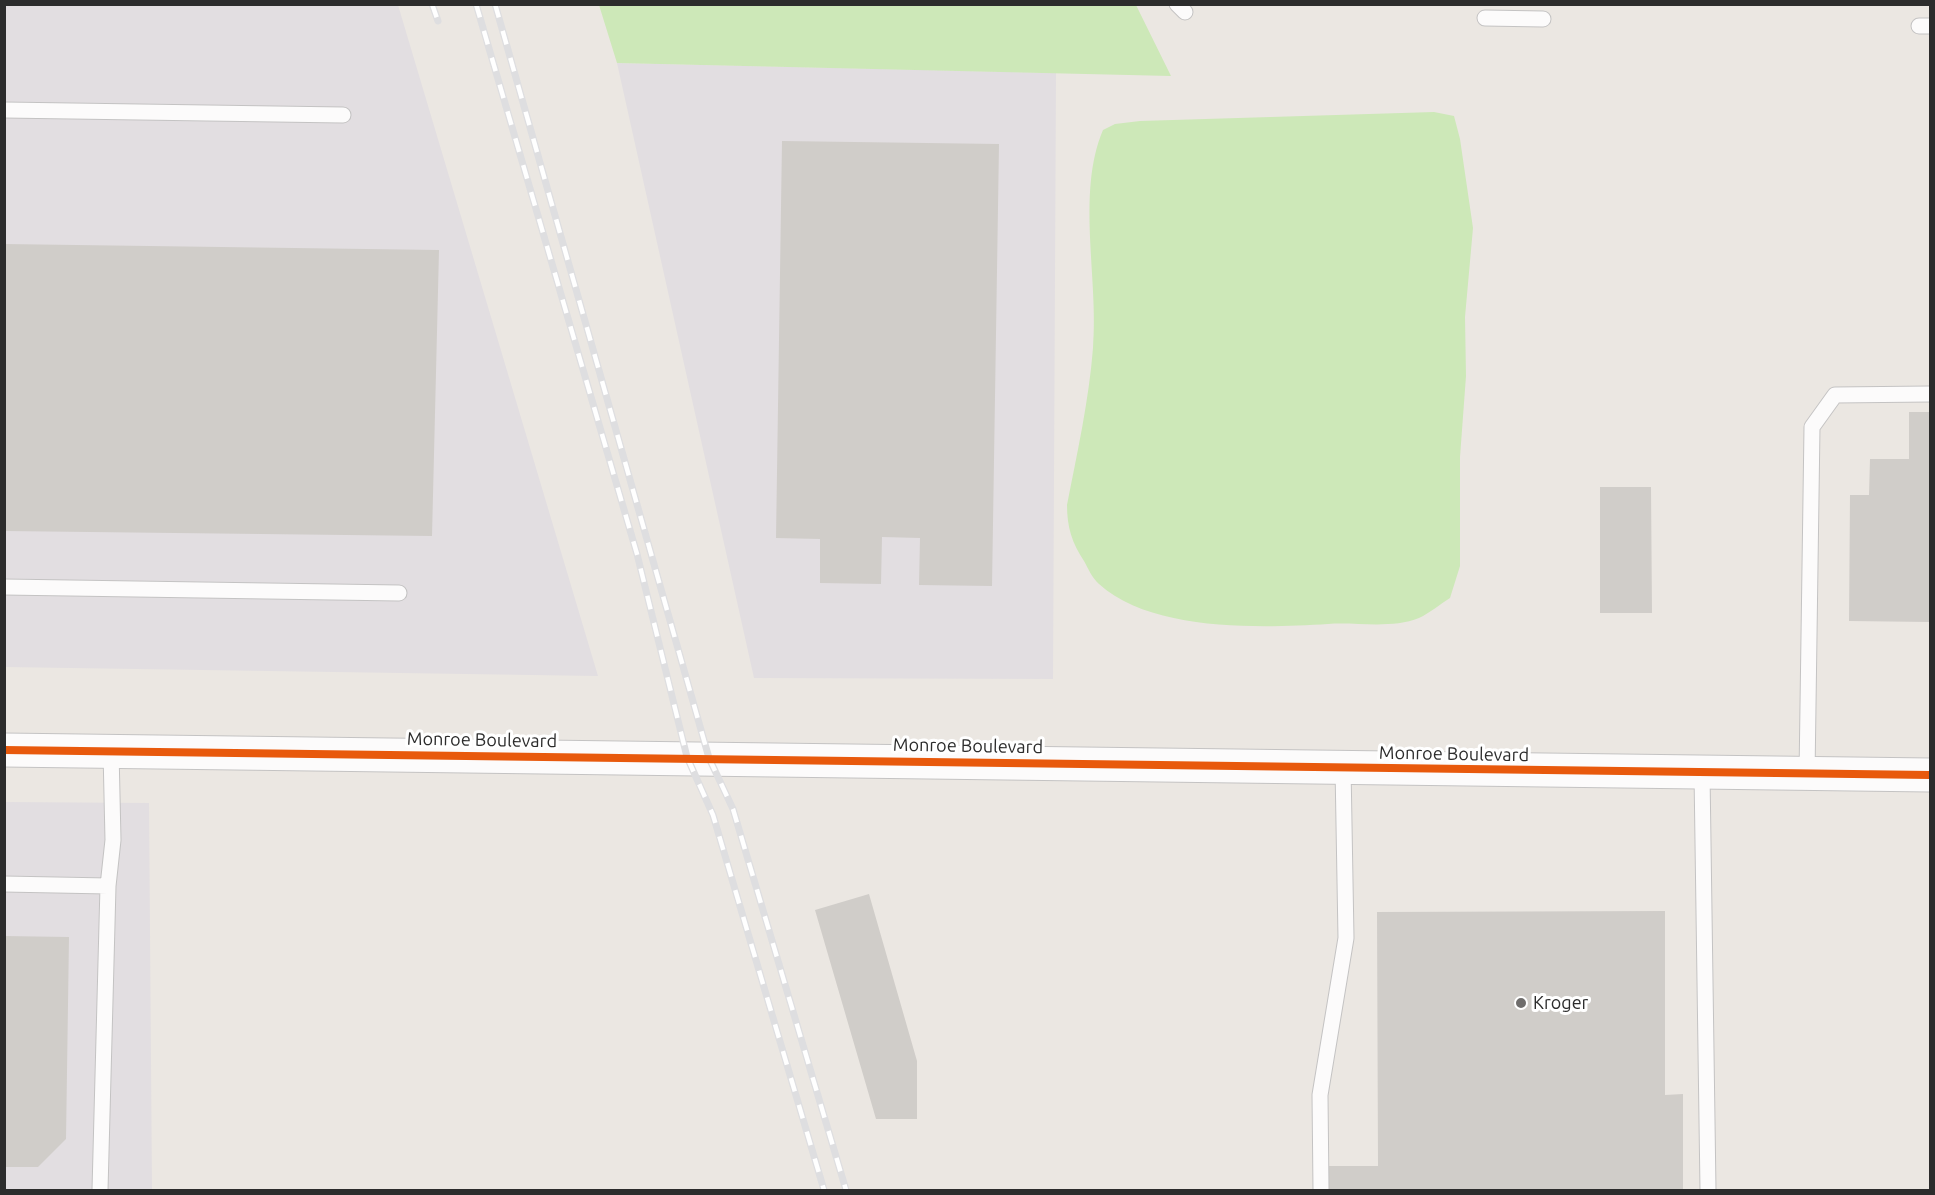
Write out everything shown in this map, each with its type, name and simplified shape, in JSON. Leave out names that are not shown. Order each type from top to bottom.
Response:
[{"type":"street","name":"Monroe Boulevard","points":[[4,750],[1930,775]]},
{"type":"lane","points":[[1485,18],[1506,11],[1543,19]]},
{"type":"lane","points":[[4,110],[343,115]]},
{"type":"lane","points":[[1807,775],[1812,427],[1835,395],[1930,394]]},
{"type":"lane","points":[[4,587],[399,593]]},
{"type":"lane","points":[[100,1191],[108,886],[113,840],[111,751]]},
{"type":"lane","points":[[1321,1191],[1320,1095],[1346,938],[1342,767]]},
{"type":"lane","points":[[1702,773],[1708,1191]]},
{"type":"lane","points":[[4,884],[108,886]]},
{"type":"shaded area","points":[[5,5],[398,5],[598,676],[5,667]]},
{"type":"shaded area","points":[[617,63],[1056,73],[1053,679],[754,678]]},
{"type":"shaded area","points":[[5,802],[149,803],[152,1190],[5,1190]]},
{"type":"green space","points":[[599,5],[1136,5],[1171,76],[617,63]]},
{"type":"green space","points":[[1434,112],[1454,116],[1460,139],[1473,228],[1465,317],[1466,376],[1460,457],[1460,566],[1450,598],[1419,618],[1397,623],[1271,626],[1208,624],[1177,619],[1121,600],[1092,576],[1073,541],[1067,513],[1086,407],[1093,348],[1091,181],[1095,155],[1103,130],[1115,124],[1140,121]]},
{"type":"building","points":[[782,141],[999,144],[992,586],[919,585],[920,538],[882,537],[881,584],[820,583],[820,539],[776,538]]},
{"type":"building","points":[[4,244],[439,250],[432,536],[4,531]]},
{"type":"building","points":[[1909,412],[1930,412],[1930,622],[1849,621],[1850,495],[1869,495],[1870,459],[1909,459]]},
{"type":"building","points":[[1600,487],[1651,487],[1652,613],[1600,613]]},
{"type":"building","points":[[869,894],[917,1061],[917,1119],[876,1119],[815,910]]},
{"type":"building","name":"Kroger","points":[[1665,911],[1665,1095],[1683,1094],[1683,1190],[1328,1190],[1328,1166],[1378,1166],[1377,912]]},
{"type":"building","points":[[4,936],[69,937],[66,1139],[38,1167],[4,1167]]},
{"type":"railway","points":[[432,4],[438,21]]},
{"type":"railway","points":[[476,4],[637,554],[687,757],[713,815],[824,1190]]},
{"type":"railway","points":[[495,4],[709,758],[733,809],[846,1190]]},
{"type":"cycle path","points":[[4,750],[1930,775]]},
{"type":"place","name":"Kroger","points":[[1521,1003]]}]
